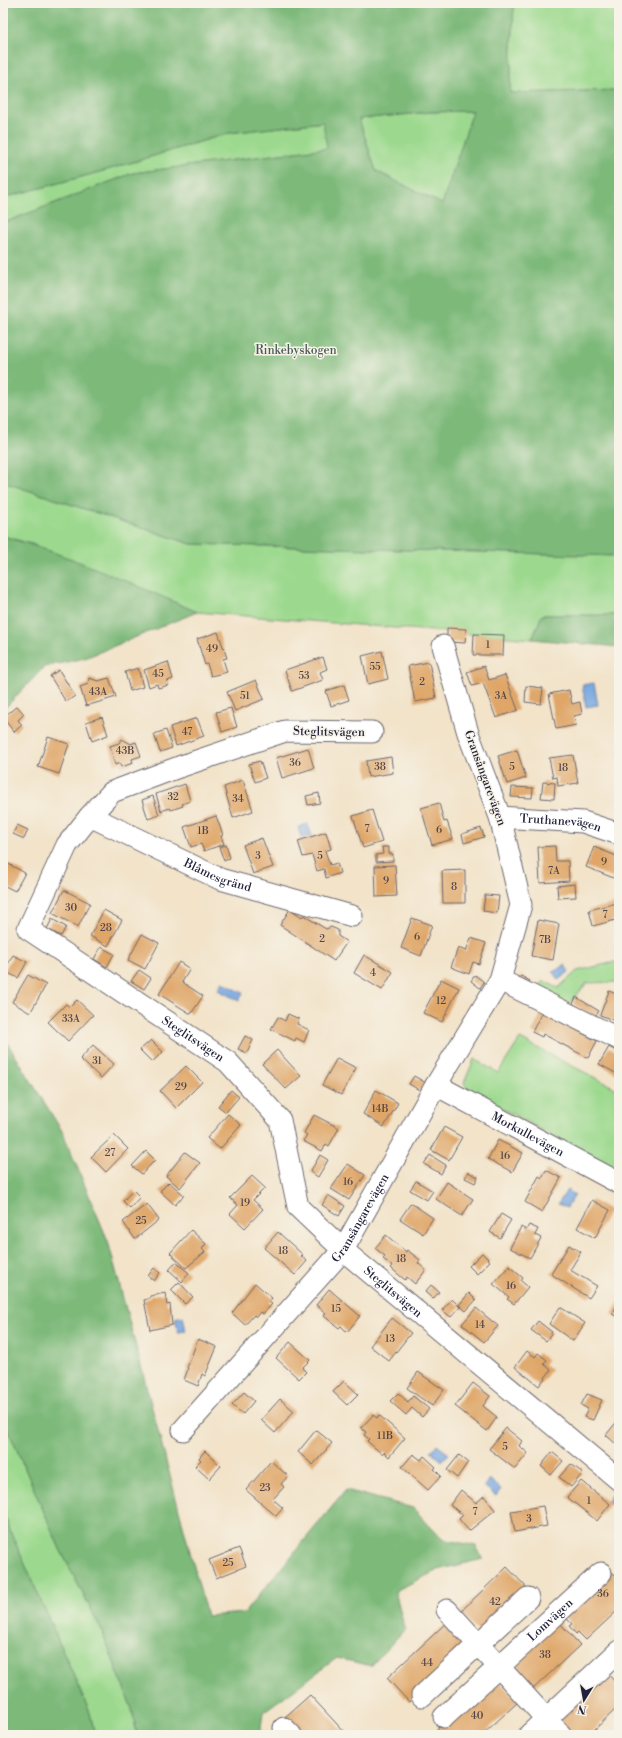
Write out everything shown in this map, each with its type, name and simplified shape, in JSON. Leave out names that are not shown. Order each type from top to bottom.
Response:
[{"type":"street","name":"Gransångarevägen","points":[[183,1430],[343,1250],[436,1085],[500,980],[521,905],[500,817],[468,733],[442,646]]},
{"type":"street","name":"Steglitsvägen","points":[[372,732],[285,731],[179,767],[112,792],[90,816],[68,844],[28,929],[228,1062],[280,1120],[298,1207],[343,1250],[619,1480]]},
{"type":"street","name":"Blåmesgränd","points":[[90,816],[220,879],[352,916]]},
{"type":"street","name":"Truthanevägen","points":[[500,817],[583,822],[619,834]]},
{"type":"street","points":[[500,980],[619,1039]]},
{"type":"street","name":"Morkullevägen","points":[[436,1085],[619,1183]]},
{"type":"street","name":"Lomvägen","points":[[444,1717],[601,1573]]},
{"type":"street","points":[[422,1696],[528,1598]]},
{"type":"street","points":[[447,1610],[561,1735]]},
{"type":"street","points":[[529,1735],[619,1651]]},
{"type":"green space","name":"Rinkebyskogen","points":[[3,3],[514,3],[510,93],[619,90],[619,556],[191,544],[3,482],[3,223],[133,173],[327,148],[323,122],[229,133],[107,170],[3,198]],"holes":[[[473,111],[442,204],[376,171],[359,119],[431,112]]]},
{"type":"green space","points":[[514,3],[619,3],[619,90],[510,93]]},
{"type":"green space","points":[[473,111],[442,205],[376,171],[359,119],[431,112]]},
{"type":"green space","points":[[324,122],[327,148],[133,173],[3,223],[3,198],[107,170],[229,133]]},
{"type":"green space","points":[[3,482],[191,544],[619,556],[619,615],[542,615],[532,639],[197,612],[32,544],[3,536]]},
{"type":"green space","points":[[3,536],[77,561],[197,612],[85,658],[44,667],[3,710]]},
{"type":"green space","points":[[542,615],[619,615],[619,647],[532,639]]},
{"type":"green space","points":[[619,961],[619,982],[587,983],[569,1004],[535,991],[544,981],[558,988],[577,971]]},
{"type":"green space","points":[[3,1036],[62,1131],[108,1241],[207,1616],[244,1613],[346,1490],[413,1508],[442,1539],[476,1546],[483,1559],[438,1570],[395,1591],[405,1629],[371,1666],[337,1658],[263,1712],[260,1735],[137,1735],[132,1709],[102,1631],[60,1549],[3,1418]]},
{"type":"green space","points":[[520,1039],[619,1090],[619,1172],[468,1090],[464,1083],[474,1059],[498,1073]]},
{"type":"green space","points":[[3,1418],[60,1549],[102,1631],[132,1709],[137,1735],[95,1735],[90,1713],[9,1528],[3,1510]]},
{"type":"green space","points":[[3,1510],[9,1528],[90,1713],[95,1735],[3,1735]]},
{"type":"water","points":[[594,683],[598,705],[586,707],[582,685]]},
{"type":"water","points":[[308,824],[312,836],[301,838],[298,827]]},
{"type":"water","points":[[565,965],[569,972],[558,980],[553,972]]},
{"type":"water","points":[[222,982],[243,993],[239,1001],[218,990]]},
{"type":"water","points":[[567,1190],[575,1195],[567,1208],[558,1204]]},
{"type":"water","points":[[183,1316],[186,1331],[178,1332],[175,1318]]},
{"type":"water","points":[[437,1445],[449,1454],[442,1461],[431,1451]]},
{"type":"water","points":[[489,1479],[501,1489],[496,1496],[484,1486]]},
{"type":"water","points":[[612,1494],[619,1499],[619,1511],[607,1501]]},
{"type":"building","points":[[447,628],[466,629],[465,643],[447,642]]},
{"type":"building","points":[[218,632],[227,658],[223,659],[227,672],[211,676],[207,664],[205,665],[197,639]]},
{"type":"building","points":[[474,634],[504,635],[503,655],[473,655]]},
{"type":"building","points":[[382,651],[388,679],[368,684],[362,656]]},
{"type":"building","points":[[323,657],[327,669],[320,672],[323,680],[292,691],[285,670]]},
{"type":"building","points":[[168,662],[173,679],[167,681],[169,685],[158,688],[157,684],[149,687],[144,670]]},
{"type":"building","points":[[429,662],[436,698],[415,702],[408,666]]},
{"type":"building","points":[[484,666],[489,680],[505,675],[518,710],[496,718],[483,683],[472,686],[467,672]]},
{"type":"building","points":[[138,668],[143,687],[130,691],[125,672]]},
{"type":"building","points":[[59,670],[75,696],[66,702],[50,676]]},
{"type":"building","points":[[89,678],[98,681],[109,678],[116,697],[86,706],[80,687],[88,684]]},
{"type":"building","points":[[256,680],[264,699],[235,711],[227,692]]},
{"type":"building","points":[[344,685],[349,700],[331,706],[326,691]]},
{"type":"building","points":[[526,686],[543,688],[541,704],[525,702]]},
{"type":"building","points":[[569,690],[572,704],[580,702],[582,714],[574,716],[576,725],[556,729],[549,694]]},
{"type":"building","points":[[17,706],[24,714],[18,720],[22,725],[14,732],[4,719],[7,717],[6,715]]},
{"type":"building","points":[[231,708],[237,727],[222,732],[216,712]]},
{"type":"building","points":[[102,717],[108,735],[92,741],[86,722]]},
{"type":"building","points":[[197,718],[204,736],[176,746],[170,727]]},
{"type":"building","points":[[166,730],[172,748],[160,752],[154,734]]},
{"type":"building","points":[[48,737],[69,744],[59,774],[38,767]]},
{"type":"building","points":[[122,739],[131,744],[136,742],[141,756],[132,759],[133,763],[121,767],[120,763],[115,765],[110,746],[119,743]]},
{"type":"building","points":[[308,748],[314,768],[282,778],[276,758]]},
{"type":"building","points":[[517,750],[526,778],[507,784],[498,756]]},
{"type":"building","points":[[573,755],[578,783],[558,786],[557,777],[553,778],[549,758]]},
{"type":"building","points":[[391,757],[393,773],[368,777],[366,761]]},
{"type":"building","points":[[260,761],[266,778],[255,782],[249,764]]},
{"type":"building","points":[[243,780],[253,811],[233,818],[224,787]]},
{"type":"building","points":[[543,782],[555,783],[554,799],[541,798]]},
{"type":"building","points":[[185,784],[190,801],[182,804],[183,806],[171,810],[170,808],[161,811],[156,794]]},
{"type":"building","points":[[512,787],[533,788],[532,798],[511,797]]},
{"type":"building","points":[[319,793],[320,803],[308,805],[306,796]]},
{"type":"building","points":[[153,796],[159,815],[148,819],[142,800]]},
{"type":"building","points":[[439,803],[444,822],[447,821],[453,839],[432,845],[421,808]]},
{"type":"building","points":[[372,810],[382,842],[363,848],[353,816]]},
{"type":"building","points":[[216,816],[223,835],[221,836],[224,844],[204,851],[201,844],[191,847],[184,827]]},
{"type":"building","points":[[17,825],[28,830],[24,839],[13,834]]},
{"type":"building","points":[[481,828],[484,837],[464,843],[462,834]]},
{"type":"building","points":[[326,832],[331,849],[325,851],[330,865],[337,863],[340,873],[326,878],[324,869],[317,871],[312,855],[303,857],[298,841]]},
{"type":"building","points":[[262,838],[273,867],[253,874],[243,845]]},
{"type":"building","points":[[226,845],[230,858],[224,861],[219,847]]},
{"type":"building","points":[[555,846],[556,861],[568,861],[569,881],[540,883],[538,847]]},
{"type":"building","points":[[382,847],[389,847],[389,854],[393,854],[393,861],[376,862],[376,855],[383,854]]},
{"type":"building","points":[[594,847],[619,857],[619,871],[616,879],[586,867]]},
{"type":"building","points":[[3,861],[25,873],[15,891],[3,885]]},
{"type":"building","points":[[395,865],[397,896],[376,897],[375,866]]},
{"type":"building","points":[[465,870],[465,903],[443,903],[442,871]]},
{"type":"building","points":[[575,884],[576,897],[558,898],[557,886]]},
{"type":"building","points":[[64,890],[90,903],[78,927],[52,913]]},
{"type":"building","points":[[485,895],[499,896],[497,913],[483,911]]},
{"type":"building","points":[[617,903],[619,919],[593,926],[589,910]]},
{"type":"building","points":[[290,909],[326,929],[331,927],[338,930],[338,936],[347,942],[334,961],[280,925]]},
{"type":"building","points":[[104,910],[122,920],[108,946],[90,936]]},
{"type":"building","points":[[412,918],[432,925],[421,956],[401,948]]},
{"type":"building","points":[[52,919],[66,927],[61,936],[47,929]]},
{"type":"building","points":[[538,920],[559,924],[553,960],[531,956]]},
{"type":"building","points":[[142,934],[159,943],[145,969],[128,960]]},
{"type":"building","points":[[471,938],[486,943],[479,964],[473,962],[469,974],[451,967],[458,948],[466,951]]},
{"type":"building","points":[[101,947],[114,954],[107,967],[94,959]]},
{"type":"building","points":[[13,955],[27,962],[18,978],[4,971]]},
{"type":"building","points":[[364,955],[393,972],[382,990],[354,973]]},
{"type":"building","points":[[179,962],[190,969],[182,982],[203,996],[191,1014],[159,994]]},
{"type":"building","points":[[139,970],[151,978],[144,989],[131,981]]},
{"type":"building","points":[[28,975],[46,985],[30,1013],[12,1002]]},
{"type":"building","points":[[475,975],[484,982],[480,988],[471,981]]},
{"type":"building","points":[[521,976],[530,981],[527,987],[517,982]]},
{"type":"building","points":[[441,979],[459,988],[442,1022],[423,1013]]},
{"type":"building","points":[[609,991],[619,995],[619,1026],[614,1024],[616,1021],[600,1015]]},
{"type":"building","points":[[576,997],[599,1011],[595,1017],[573,1004]]},
{"type":"building","points":[[77,1000],[93,1015],[68,1041],[48,1022],[66,1004],[70,1007]]},
{"type":"building","points":[[542,1012],[597,1041],[588,1058],[543,1034],[542,1037],[532,1032]]},
{"type":"building","points":[[288,1014],[299,1019],[297,1024],[309,1030],[304,1042],[296,1038],[295,1041],[271,1029],[278,1017],[285,1021]]},
{"type":"building","points":[[245,1036],[253,1040],[247,1053],[238,1049]]},
{"type":"building","points":[[151,1040],[163,1052],[152,1062],[140,1050]]},
{"type":"building","points":[[93,1045],[114,1064],[101,1078],[80,1059]]},
{"type":"building","points":[[609,1047],[619,1053],[619,1075],[599,1064]]},
{"type":"building","points":[[277,1050],[301,1076],[286,1089],[262,1064]]},
{"type":"building","points":[[337,1058],[356,1068],[341,1095],[322,1085]]},
{"type":"building","points":[[186,1066],[202,1082],[176,1108],[160,1091]]},
{"type":"building","points":[[414,1076],[426,1083],[421,1091],[409,1084]]},
{"type":"building","points":[[231,1090],[239,1097],[226,1112],[218,1106]]},
{"type":"building","points":[[376,1090],[398,1103],[384,1127],[363,1114]]},
{"type":"building","points":[[228,1114],[241,1125],[220,1149],[207,1138]]},
{"type":"building","points":[[314,1115],[339,1128],[329,1146],[326,1144],[322,1151],[303,1141],[307,1135],[304,1133]]},
{"type":"building","points":[[444,1127],[462,1137],[449,1160],[431,1150]]},
{"type":"building","points":[[114,1135],[128,1149],[106,1172],[91,1157]]},
{"type":"building","points":[[498,1140],[523,1153],[512,1172],[488,1159]]},
{"type":"building","points":[[146,1151],[155,1160],[142,1174],[132,1166]]},
{"type":"building","points":[[185,1152],[200,1163],[180,1188],[166,1176]]},
{"type":"building","points":[[320,1155],[328,1160],[318,1177],[310,1172]]},
{"type":"building","points":[[430,1155],[446,1165],[441,1174],[424,1164]]},
{"type":"building","points":[[348,1164],[365,1175],[349,1200],[331,1189]]},
{"type":"building","points":[[546,1170],[561,1178],[542,1212],[525,1202],[539,1176],[542,1178]]},
{"type":"building","points":[[468,1172],[478,1177],[475,1183],[465,1178]]},
{"type":"building","points":[[252,1176],[265,1188],[253,1200],[263,1209],[245,1228],[230,1214],[238,1205],[230,1198]]},
{"type":"building","points":[[416,1181],[433,1191],[427,1200],[410,1190]]},
{"type":"building","points":[[169,1182],[184,1195],[175,1205],[160,1191]]},
{"type":"building","points":[[447,1182],[473,1199],[462,1216],[436,1199]]},
{"type":"building","points":[[133,1190],[140,1197],[130,1208],[123,1201]]},
{"type":"building","points":[[328,1195],[345,1206],[339,1216],[322,1205]]},
{"type":"building","points":[[592,1200],[610,1210],[595,1238],[577,1228]]},
{"type":"building","points":[[411,1203],[433,1218],[423,1234],[400,1219]]},
{"type":"building","points":[[147,1204],[159,1220],[135,1239],[123,1222]]},
{"type":"building","points":[[501,1214],[511,1220],[500,1238],[490,1232]]},
{"type":"building","points":[[529,1225],[538,1229],[535,1235],[541,1238],[530,1258],[510,1248],[521,1227],[526,1230]]},
{"type":"building","points":[[191,1230],[206,1244],[202,1249],[205,1252],[186,1268],[170,1253]]},
{"type":"building","points":[[278,1232],[303,1255],[301,1256],[307,1261],[295,1275],[264,1248]]},
{"type":"building","points":[[386,1235],[406,1252],[407,1250],[420,1260],[418,1263],[426,1270],[415,1284],[407,1277],[405,1280],[391,1268],[393,1266],[383,1259],[385,1256],[375,1248]]},
{"type":"building","points":[[569,1245],[581,1252],[570,1270],[597,1286],[589,1298],[551,1274]]},
{"type":"building","points":[[482,1253],[490,1261],[477,1274],[469,1266]]},
{"type":"building","points":[[176,1262],[189,1273],[182,1282],[169,1270]]},
{"type":"building","points":[[509,1266],[523,1278],[521,1281],[528,1287],[514,1304],[507,1299],[509,1297],[493,1284]]},
{"type":"building","points":[[154,1268],[160,1273],[154,1281],[148,1276]]},
{"type":"building","points":[[179,1282],[193,1297],[185,1304],[171,1290]]},
{"type":"building","points":[[255,1283],[272,1298],[269,1302],[272,1304],[263,1314],[260,1312],[256,1317],[254,1315],[245,1325],[232,1313]]},
{"type":"building","points":[[431,1285],[439,1292],[433,1299],[425,1292]]},
{"type":"building","points":[[329,1289],[360,1316],[347,1332],[341,1326],[339,1328],[324,1316],[326,1313],[316,1305]]},
{"type":"building","points":[[165,1293],[167,1305],[170,1304],[172,1325],[150,1330],[144,1300],[150,1298],[150,1296]]},
{"type":"building","points":[[469,1293],[476,1300],[466,1311],[459,1305]]},
{"type":"building","points":[[452,1299],[460,1307],[451,1317],[442,1310]]},
{"type":"building","points":[[619,1302],[619,1318],[612,1314]]},
{"type":"building","points":[[560,1307],[585,1323],[573,1341],[549,1324]]},
{"type":"building","points":[[476,1308],[498,1326],[484,1342],[462,1324]]},
{"type":"building","points":[[392,1318],[411,1333],[389,1361],[370,1346]]},
{"type":"building","points":[[538,1321],[552,1332],[546,1341],[531,1330]]},
{"type":"building","points":[[198,1339],[217,1347],[205,1376],[202,1374],[198,1386],[184,1380]]},
{"type":"building","points":[[290,1342],[310,1360],[302,1368],[306,1372],[299,1379],[276,1358]]},
{"type":"building","points":[[527,1351],[535,1357],[538,1353],[547,1360],[544,1364],[551,1370],[539,1386],[515,1367]]},
{"type":"building","points":[[418,1372],[444,1390],[432,1406],[407,1388]]},
{"type":"building","points":[[344,1381],[358,1394],[347,1405],[333,1392]]},
{"type":"building","points":[[473,1383],[490,1396],[483,1406],[497,1417],[487,1431],[455,1406]]},
{"type":"building","points":[[244,1392],[254,1401],[243,1414],[232,1405]]},
{"type":"building","points":[[398,1393],[408,1402],[413,1396],[429,1409],[422,1417],[412,1408],[406,1415],[390,1401]]},
{"type":"building","points":[[587,1394],[602,1400],[593,1420],[584,1417],[588,1409],[581,1405]]},
{"type":"building","points":[[280,1399],[294,1411],[275,1433],[261,1420]]},
{"type":"building","points":[[373,1415],[377,1418],[379,1415],[405,1438],[389,1457],[384,1452],[382,1454],[367,1441],[369,1439],[364,1435],[366,1432],[361,1428]]},
{"type":"building","points":[[619,1419],[619,1444],[617,1442],[616,1444],[606,1435]]},
{"type":"building","points":[[506,1428],[522,1441],[519,1446],[528,1453],[515,1469],[489,1449]]},
{"type":"building","points":[[316,1430],[332,1443],[313,1465],[298,1452]]},
{"type":"building","points":[[205,1451],[221,1466],[209,1479],[195,1466],[201,1460],[199,1458]]},
{"type":"building","points":[[552,1452],[563,1461],[551,1475],[541,1466]]},
{"type":"building","points":[[413,1454],[421,1460],[424,1456],[436,1467],[434,1469],[441,1476],[428,1490],[402,1467]]},
{"type":"building","points":[[459,1455],[468,1462],[457,1478],[447,1470]]},
{"type":"building","points":[[271,1461],[288,1476],[281,1484],[284,1487],[273,1499],[283,1508],[276,1516],[246,1490]]},
{"type":"building","points":[[571,1464],[583,1473],[571,1487],[559,1477]]},
{"type":"building","points":[[581,1481],[610,1504],[597,1521],[567,1497]]},
{"type":"building","points":[[461,1490],[476,1503],[484,1496],[495,1510],[469,1531],[459,1519],[463,1515],[450,1505]]},
{"type":"building","points":[[543,1506],[547,1526],[515,1532],[511,1511]]},
{"type":"building","points":[[239,1548],[246,1566],[216,1578],[209,1560]]},
{"type":"building","points":[[507,1567],[530,1591],[482,1636],[460,1612]]},
{"type":"building","points":[[611,1571],[619,1579],[619,1609],[586,1640],[578,1632],[576,1634],[569,1626],[572,1624],[563,1615]]},
{"type":"building","points":[[557,1620],[580,1645],[532,1690],[509,1665]]},
{"type":"building","points":[[446,1623],[468,1647],[409,1702],[387,1678]]},
{"type":"building","points":[[619,1659],[619,1675],[611,1667]]},
{"type":"building","points":[[606,1672],[619,1686],[619,1706],[589,1735],[572,1735],[557,1718]]},
{"type":"building","points":[[495,1676],[518,1702],[482,1735],[439,1735],[435,1731]]},
{"type":"building","points":[[310,1695],[347,1735],[301,1735],[285,1717]]}]
